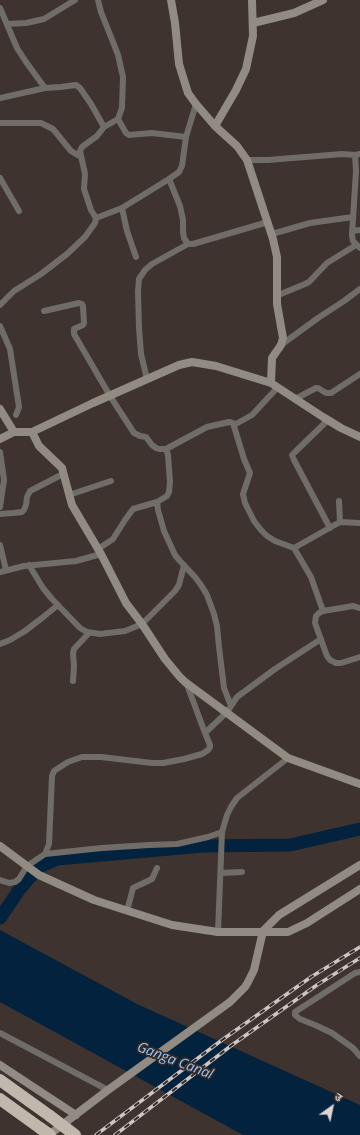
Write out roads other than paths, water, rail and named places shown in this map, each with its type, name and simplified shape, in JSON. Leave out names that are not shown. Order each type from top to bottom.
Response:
[{"type":"highway","points":[[0,1080],[75,1135]]},
{"type":"highway","points":[[0,1099],[46,1133]]},
{"type":"highway","points":[[0,1105],[18,1112]]},
{"type":"street","points":[[7,24],[26,23],[44,19],[75,0]]},
{"type":"street","points":[[0,305],[14,291],[41,274],[78,245],[97,220],[86,198],[84,189],[85,174],[80,151],[82,147],[97,136],[104,127],[118,120],[122,108],[123,77],[118,55],[101,12],[98,0]]},
{"type":"street","points":[[171,0],[179,64],[188,93],[215,126],[237,146],[247,160],[276,248],[277,309],[283,338],[281,345],[272,358],[274,385],[252,415],[234,425]]},
{"type":"street","points":[[215,126],[236,90],[246,69],[253,36],[252,0]]},
{"type":"street","points":[[253,23],[294,13],[323,0]]},
{"type":"street","points":[[0,8],[17,48],[45,88]]},
{"type":"street","points":[[0,98],[45,88],[60,88],[74,85],[79,87],[104,127]]},
{"type":"street","points":[[96,218],[122,208],[179,172],[182,166],[186,137],[196,104]]},
{"type":"street","points":[[118,120],[126,133],[130,135],[152,133],[186,137]]},
{"type":"street","points":[[0,123],[42,123],[53,129],[71,151],[81,158]]},
{"type":"street","points":[[247,160],[357,154],[352,231],[353,242],[358,247],[327,263],[309,282],[276,296]]},
{"type":"street","points":[[0,178],[19,211]]},
{"type":"street","points":[[169,179],[180,206],[183,220],[184,238],[188,244]]},
{"type":"street","points":[[122,208],[127,231],[136,257]]},
{"type":"street","points":[[272,234],[310,223],[353,217]]},
{"type":"street","points":[[147,379],[141,354],[138,291],[140,279],[145,270],[152,264],[188,244],[190,245],[268,222]]},
{"type":"street","points":[[352,231],[360,230]]},
{"type":"street","points":[[281,345],[360,289]]},
{"type":"street","points":[[44,312],[79,303],[82,304],[84,323],[83,325],[74,329],[74,334],[110,396],[134,433],[146,437],[152,445],[159,449],[166,449],[207,426],[232,422],[244,460],[250,473],[244,494],[245,503],[248,510],[254,521],[267,536],[275,541],[294,548],[311,577],[323,611]]},
{"type":"street","points":[[0,326],[10,349],[19,407],[16,415]]},
{"type":"street","points":[[0,439],[14,432],[32,432],[179,365],[192,362],[216,366],[274,385],[341,428],[360,437]]},
{"type":"street","points":[[295,399],[316,388],[326,393],[331,393],[360,374]]},
{"type":"street","points":[[0,409],[14,432]]},
{"type":"street","points":[[328,420],[292,455],[330,528]]},
{"type":"street","points":[[32,432],[39,446],[62,468],[72,505],[126,603],[142,624],[165,660],[185,682],[229,709],[288,758],[360,784]]},
{"type":"street","points":[[0,545],[3,571],[29,565],[76,561],[99,552],[113,539],[133,509],[157,502],[167,496],[170,482],[168,454],[166,449]]},
{"type":"street","points":[[0,452],[4,480],[0,507]]},
{"type":"street","points":[[0,514],[22,512],[30,492],[63,474]]},
{"type":"street","points":[[69,495],[110,481]]},
{"type":"street","points":[[339,501],[340,522]]},
{"type":"street","points":[[157,502],[164,531],[175,555],[195,576],[208,595],[217,626],[224,688],[229,709]]},
{"type":"street","points":[[294,548],[340,522],[360,523]]},
{"type":"street","points":[[29,565],[43,588],[80,628],[89,633],[100,634],[125,631],[142,624],[179,585],[184,566]]},
{"type":"street","points":[[0,644],[25,631],[58,605]]},
{"type":"street","points":[[360,608],[353,606],[323,611],[317,614],[315,620],[327,656],[333,662],[340,663],[360,657]]},
{"type":"street","points":[[73,681],[74,649],[89,633]]},
{"type":"street","points":[[205,733],[229,709],[237,697],[274,669],[321,639]]},
{"type":"street","points":[[0,880],[9,883],[15,882],[28,867],[45,854],[49,844],[52,776],[54,771],[68,762],[82,757],[101,757],[163,763],[202,754],[208,750],[210,745],[185,682]]},
{"type":"street","points":[[218,932],[222,832],[227,815],[238,798],[288,758]]},
{"type":"street","points":[[45,854],[149,844],[177,844],[208,837],[222,832]]},
{"type":"street","points":[[0,846],[39,875],[94,900],[172,925],[218,932],[288,932],[307,923],[360,889]]},
{"type":"street","points":[[46,1133],[76,1115],[230,1002],[245,987],[254,970],[263,931],[279,915],[360,865]]},
{"type":"street","points":[[127,911],[134,888],[152,879],[157,868]]},
{"type":"street","points":[[221,873],[242,872]]},
{"type":"street","points":[[360,972],[355,973],[337,984],[295,1012],[296,1016],[300,1020],[320,1027],[346,1042],[360,1056]]},
{"type":"street","points":[[0,1033],[111,1088]]},
{"type":"street","points":[[0,1065],[76,1115]]},
{"type":"water","name":"Ganga Canal","points":[[0,930],[137,1004],[360,1105],[360,1135],[243,1135],[0,1002]]},
{"type":"waterway","points":[[0,918],[19,890],[39,867],[57,859],[203,846],[290,845],[360,829]]},
{"type":"railway","points":[[96,1135],[222,1040],[311,977],[360,947]]},
{"type":"railway","points":[[115,1135],[232,1045],[317,985],[360,958]]}]
